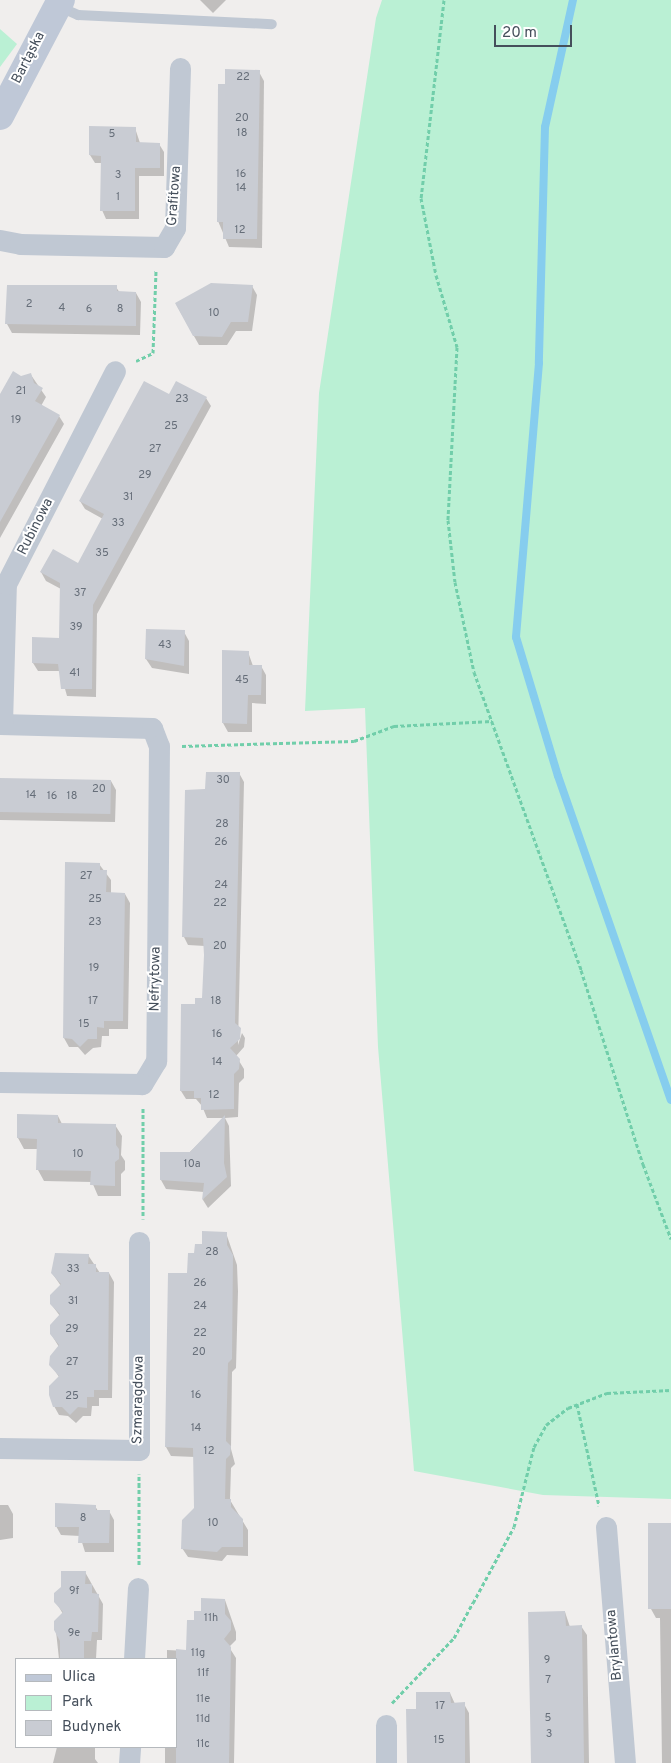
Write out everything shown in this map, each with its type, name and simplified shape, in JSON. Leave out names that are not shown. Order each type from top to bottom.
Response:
[{"type":"street","name":"Bartąska","points":[[0,116],[59,3]]},
{"type":"street","name":"Grafitowa","points":[[156,247],[164,247],[175,228],[180,68]]},
{"type":"street","points":[[0,240],[20,244],[156,247]]},
{"type":"street","name":"Rubinowa","points":[[115,372],[6,584],[1,724],[156,737]]},
{"type":"street","name":"Nefrytowa","points":[[142,1084],[156,1061],[156,737]]},
{"type":"street","points":[[0,1082],[142,1084]]},
{"type":"street","name":"Szmaragdowa","points":[[0,1448],[139,1450],[139,1242]]},
{"type":"street","name":"Brylantowa","points":[[606,1527],[625,1763]]},
{"type":"street","points":[[134,1658],[138,1588]]},
{"type":"street","points":[[386,1725],[386,1763]]},
{"type":"street","points":[[129,1763],[130,1748]]},
{"type":"lane","points":[[59,3],[78,15],[272,24]]},
{"type":"path","points":[[444,0],[421,198],[436,275],[458,347],[448,520],[455,582],[474,672],[581,970],[643,1164],[671,1239]]},
{"type":"path","points":[[115,372],[153,354],[156,247]]},
{"type":"path","points":[[156,737],[354,741],[394,726],[492,721]]},
{"type":"path","points":[[139,1242],[144,1206],[142,1084]]},
{"type":"path","points":[[386,1725],[390,1706],[454,1638],[509,1536],[534,1447],[546,1425],[577,1404],[607,1392],[671,1390]]},
{"type":"path","points":[[577,1404],[585,1450],[606,1527]]},
{"type":"path","points":[[138,1588],[139,1450]]},
{"type":"green space","points":[[382,0],[671,0],[671,1499],[543,1495],[414,1471],[378,1047],[365,708],[305,711],[319,393],[376,18]]},
{"type":"green space","points":[[0,29],[17,44],[0,67]]},
{"type":"building","points":[[225,69],[260,70],[257,239],[223,239],[223,222],[217,222],[218,84],[225,84]]},
{"type":"building","points":[[89,126],[136,127],[136,142],[160,143],[160,168],[135,168],[135,211],[100,211],[101,156],[89,155]]},
{"type":"building","points":[[211,283],[253,285],[248,322],[231,322],[222,337],[193,336],[175,303]]},
{"type":"building","points":[[7,285],[117,285],[117,291],[136,292],[136,326],[5,324]]},
{"type":"building","points":[[13,371],[21,376],[31,373],[34,383],[43,388],[35,401],[60,415],[0,522],[0,394]]},
{"type":"building","points":[[144,381],[169,394],[176,381],[207,397],[93,605],[92,689],[61,689],[58,664],[32,663],[32,637],[59,638],[60,583],[40,572],[53,549],[78,563],[104,514],[79,501]]},
{"type":"building","points":[[146,629],[185,630],[184,666],[145,659]]},
{"type":"building","points":[[222,650],[249,651],[249,665],[262,665],[261,695],[248,695],[247,724],[222,723]]},
{"type":"building","points":[[206,772],[240,772],[235,1023],[241,1028],[240,1039],[230,1048],[240,1059],[239,1069],[234,1074],[234,1109],[201,1110],[201,1098],[194,1098],[194,1091],[180,1091],[181,1004],[195,1004],[195,998],[202,998],[204,955],[203,938],[182,937],[185,790],[205,789]]},
{"type":"building","points":[[0,778],[111,780],[110,814],[0,812]]},
{"type":"building","points":[[65,862],[100,863],[100,870],[107,870],[106,892],[125,893],[123,1021],[104,1021],[104,1028],[97,1027],[97,1039],[88,1039],[80,1047],[72,1039],[63,1038]]},
{"type":"building","points":[[17,1114],[58,1115],[58,1123],[116,1124],[116,1145],[119,1149],[119,1159],[115,1162],[115,1186],[90,1185],[91,1171],[36,1170],[37,1139],[17,1138]]},
{"type":"building","points":[[225,1115],[224,1163],[227,1177],[202,1200],[204,1183],[160,1180],[160,1152],[190,1152]]},
{"type":"building","points":[[202,1231],[227,1232],[227,1245],[233,1255],[232,1359],[228,1363],[226,1441],[231,1446],[230,1455],[226,1459],[225,1499],[231,1499],[231,1507],[243,1519],[243,1547],[222,1547],[217,1552],[181,1549],[182,1520],[194,1508],[193,1448],[165,1447],[168,1273],[187,1273],[188,1253],[194,1253],[195,1244],[202,1244]]},
{"type":"building","points":[[55,1253],[89,1254],[88,1264],[96,1264],[96,1272],[109,1272],[108,1390],[94,1390],[94,1397],[87,1397],[87,1408],[78,1407],[70,1415],[62,1407],[53,1407],[49,1395],[49,1386],[59,1376],[49,1365],[50,1356],[59,1345],[50,1334],[50,1325],[60,1314],[50,1304],[50,1295],[61,1284],[51,1273]]},
{"type":"building","points":[[55,1503],[96,1505],[96,1510],[110,1510],[109,1543],[78,1543],[79,1527],[55,1527]]},
{"type":"building","points":[[648,1523],[671,1523],[671,1609],[648,1609]]},
{"type":"building","points":[[61,1571],[86,1571],[85,1584],[92,1584],[92,1593],[99,1594],[98,1632],[92,1632],[91,1641],[84,1641],[84,1658],[60,1658],[60,1641],[54,1630],[54,1621],[63,1612],[54,1602],[54,1593],[61,1587]]},
{"type":"building","points":[[201,1598],[225,1599],[225,1614],[231,1621],[231,1630],[224,1639],[231,1647],[229,1763],[176,1763],[176,1748],[178,1748],[178,1658],[176,1658],[176,1649],[186,1650],[187,1620],[194,1620],[194,1611],[201,1611]]},
{"type":"building","points":[[565,1611],[566,1626],[582,1625],[584,1763],[531,1763],[528,1612]]},
{"type":"building","points":[[416,1692],[450,1692],[451,1703],[465,1702],[465,1763],[407,1763],[406,1709],[416,1709]]},
{"type":"waterway","points":[[573,0],[545,127],[539,363],[516,637],[558,776],[671,1100]]}]
